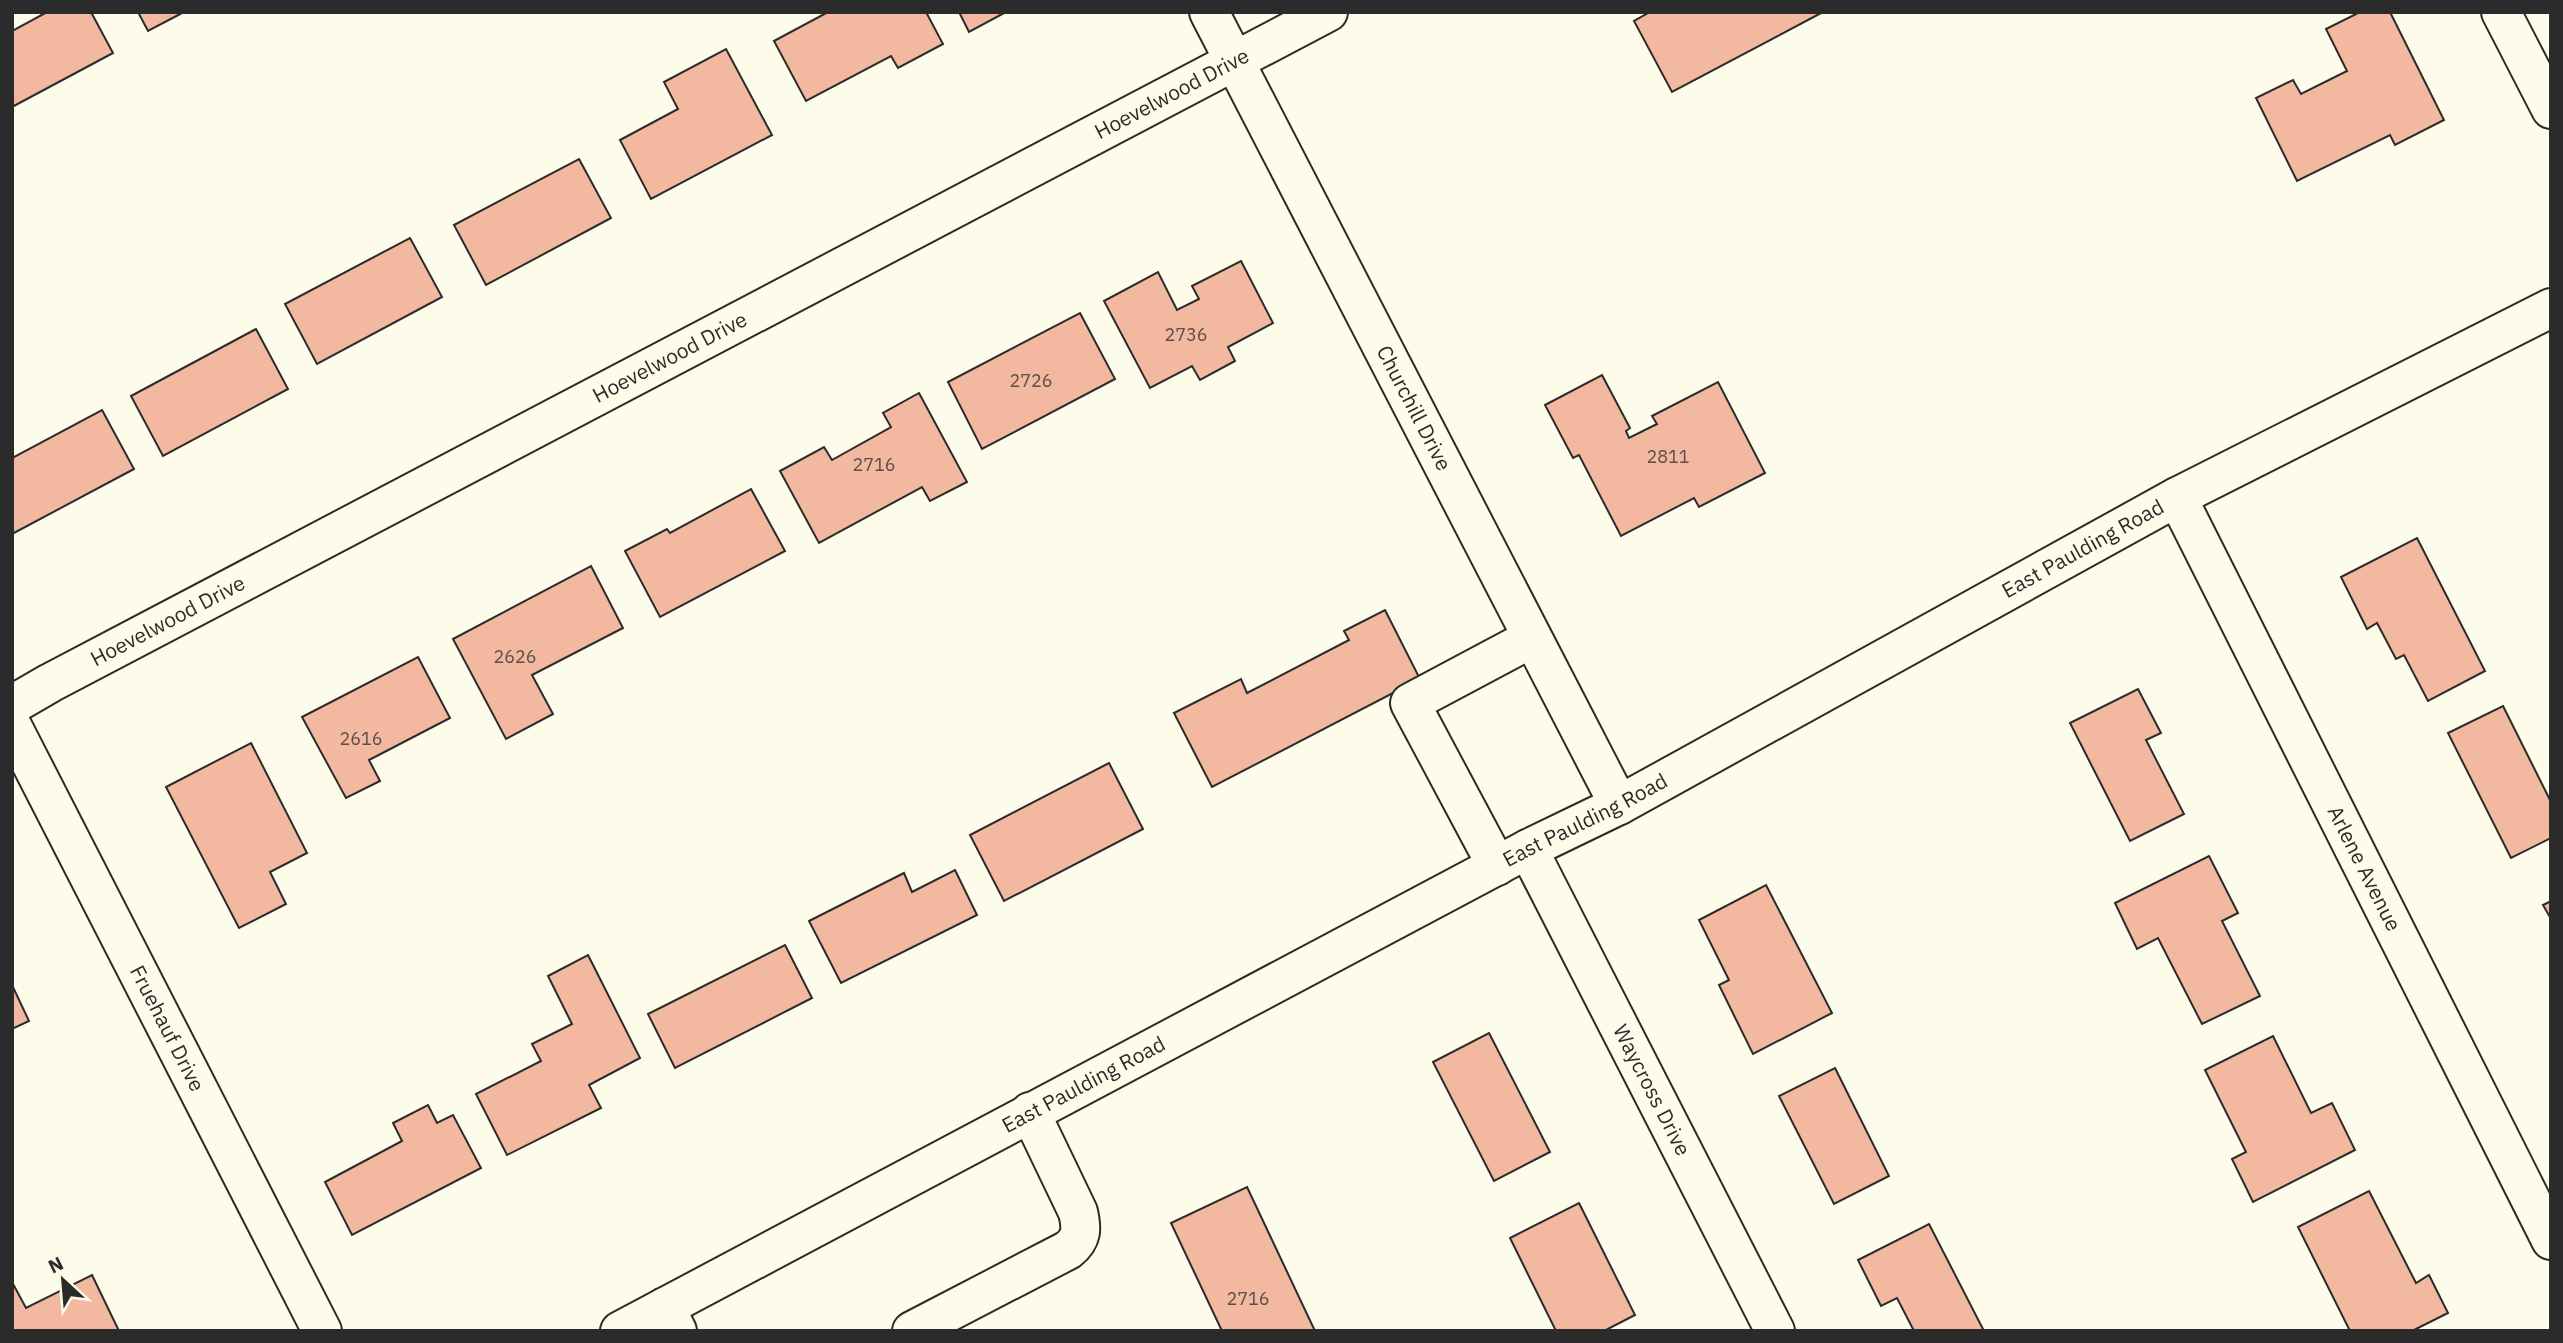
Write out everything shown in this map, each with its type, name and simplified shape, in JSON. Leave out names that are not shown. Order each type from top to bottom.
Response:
[{"type":"street","name":"Churchill Drive","points":[[1209,12],[1619,805]]},
{"type":"street","name":"Hoevelwood Drive","points":[[12,705],[50,682],[1328,12]]},
{"type":"street","points":[[2501,12],[2551,109]]},
{"type":"street","name":"East Paulding Road","points":[[620,1331],[671,1319],[1030,1111],[1512,857],[1619,805],[2177,497],[2551,308]]},
{"type":"street","name":"Arlene Avenue","points":[[2177,497],[2551,1240]]},
{"type":"street","name":"Waycross Drive","points":[[1532,638],[1410,703],[1512,857],[1775,1331]]},
{"type":"street","name":"Fruehauf Drive","points":[[12,726],[322,1331]]},
{"type":"street","points":[[912,1331],[1076,1243],[1081,1226],[1078,1212],[1030,1111]]},
{"type":"building","points":[[47,12],[91,12],[113,53],[12,107],[12,31]]},
{"type":"building","points":[[138,12],[184,12],[148,31]]},
{"type":"building","points":[[828,12],[926,12],[943,44],[898,68],[891,56],[806,101],[774,41]]},
{"type":"building","points":[[959,12],[1006,12],[969,32]]},
{"type":"building","points":[[1650,12],[1823,12],[1672,92],[1634,21]]},
{"type":"building","points":[[2360,12],[2390,12],[2444,120],[2395,145],[2390,135],[2297,181],[2256,98],[2293,80],[2301,94],[2347,71],[2326,29]]},
{"type":"building","points":[[726,49],[772,135],[651,199],[620,140],[678,109],[664,82]]},
{"type":"building","points":[[579,159],[611,218],[486,285],[454,225]]},
{"type":"building","points":[[410,238],[442,297],[317,364],[285,304]]},
{"type":"building","points":[[1241,261],[1273,323],[1228,347],[1235,361],[1200,380],[1192,366],[1150,388],[1104,301],[1158,272],[1177,310],[1199,299],[1192,286]]},
{"type":"building","points":[[1080,313],[1115,379],[982,449],[948,382]]},
{"type":"building","points":[[256,329],[288,389],[163,456],[131,396]]},
{"type":"building","points":[[1602,375],[1630,428],[1626,431],[1629,438],[1657,424],[1652,416],[1718,382],[1765,473],[1699,507],[1694,498],[1621,536],[1579,455],[1573,458],[1545,405]]},
{"type":"building","points":[[919,393],[967,482],[930,501],[922,487],[819,543],[780,471],[824,447],[832,460],[891,427],[883,413]]},
{"type":"building","points":[[102,410],[134,469],[12,534],[12,458]]},
{"type":"building","points":[[751,489],[785,551],[660,617],[625,551],[667,529],[670,533]]},
{"type":"building","points":[[2417,538],[2485,671],[2428,701],[2404,655],[2396,659],[2377,623],[2367,629],[2341,577]]},
{"type":"building","points":[[591,566],[623,628],[532,675],[553,714],[506,739],[453,639]]},
{"type":"building","points":[[1385,610],[1420,679],[1212,787],[1174,713],[1241,679],[1247,693],[1349,640],[1344,631]]},
{"type":"building","points":[[418,657],[450,718],[369,760],[380,781],[346,798],[302,717]]},
{"type":"building","points":[[2138,689],[2161,733],[2146,740],[2184,814],[2130,841],[2070,723]]},
{"type":"building","points":[[2503,706],[2551,802],[2551,838],[2511,858],[2448,733]]},
{"type":"building","points":[[251,743],[307,853],[270,872],[286,904],[239,928],[166,787]]},
{"type":"building","points":[[1109,763],[1143,829],[1004,901],[970,835]]},
{"type":"building","points":[[2209,856],[2238,913],[2222,921],[2260,996],[2202,1024],[2158,938],[2137,949],[2115,903]]},
{"type":"building","points":[[955,870],[977,915],[841,983],[809,921],[904,873],[912,892]]},
{"type":"building","points":[[1766,885],[1832,1013],[1753,1054],[1719,985],[1729,980],[1699,920]]},
{"type":"building","points":[[2551,901],[2551,919],[2543,905]]},
{"type":"building","points":[[785,945],[812,998],[675,1068],[648,1014]]},
{"type":"building","points":[[588,955],[640,1058],[589,1085],[601,1108],[507,1155],[476,1094],[541,1061],[532,1044],[572,1024],[548,976]]},
{"type":"building","points":[[12,985],[29,1021],[12,1029]]},
{"type":"building","points":[[1489,1033],[1550,1152],[1494,1181],[1433,1062]]},
{"type":"building","points":[[2273,1036],[2311,1113],[2332,1103],[2355,1150],[2253,1202],[2232,1159],[2246,1152],[2205,1070]]},
{"type":"building","points":[[1835,1068],[1889,1176],[1834,1204],[1779,1096]]},
{"type":"building","points":[[428,1105],[437,1123],[453,1115],[481,1168],[352,1235],[325,1182],[402,1141],[393,1123]]},
{"type":"building","points":[[1247,1187],[1315,1331],[1222,1331],[1171,1223]]},
{"type":"building","points":[[2369,1191],[2416,1283],[2429,1275],[2448,1313],[2412,1331],[2350,1331],[2298,1227]]},
{"type":"building","points":[[1579,1203],[1635,1315],[1604,1331],[1556,1331],[1510,1238]]},
{"type":"building","points":[[1929,1224],[1984,1331],[1914,1331],[1897,1298],[1881,1306],[1858,1260]]},
{"type":"building","points":[[92,1275],[119,1331],[12,1331],[12,1282],[26,1308]]}]
